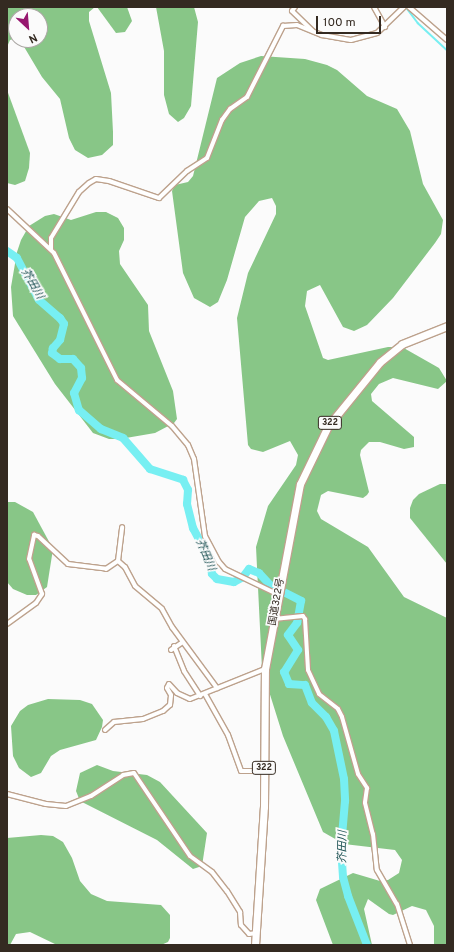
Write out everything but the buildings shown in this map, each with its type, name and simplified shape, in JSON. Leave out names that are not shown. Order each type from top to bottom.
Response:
[{"type":"highway","name":"国道322号","points":[[255,945],[257,933],[264,771],[265,669],[300,484],[328,426],[385,357],[411,340],[447,326]]},
{"type":"street","points":[[295,7],[292,11],[314,31]]},
{"type":"street","points":[[374,7],[385,27]]},
{"type":"street","points":[[279,594],[225,569],[219,562],[205,536],[194,459],[188,445],[172,426],[117,380],[52,249],[51,238],[79,192],[96,179],[126,186],[154,198],[164,196],[187,171],[206,158],[222,120],[230,109],[247,97],[283,26],[297,25],[322,35],[351,40],[377,33],[385,27],[404,7]]},
{"type":"street","points":[[410,7],[447,40]]},
{"type":"street","points":[[7,208],[52,249]]},
{"type":"street","points":[[7,624],[36,603],[42,594],[29,559],[34,536],[38,536],[68,564],[106,569],[118,561],[122,527]]},
{"type":"street","points":[[118,561],[125,567],[135,586],[162,609],[183,642],[217,688]]},
{"type":"street","points":[[274,619],[303,616],[305,619],[308,670],[319,694],[338,709],[342,716],[358,774],[367,788],[365,803],[373,834],[377,870],[398,904],[410,945]]},
{"type":"street","points":[[171,650],[174,646],[183,642]]},
{"type":"street","points":[[174,646],[184,672],[202,695],[228,735],[241,771],[264,771]]},
{"type":"street","points":[[105,730],[114,722],[143,719],[163,711],[170,705],[171,695],[167,688],[169,684],[187,698],[202,695],[265,669]]},
{"type":"street","points":[[7,794],[40,803],[66,806],[91,796],[123,775],[134,773],[190,856],[212,872],[227,891],[240,912],[241,925],[249,934],[257,933]]},
{"type":"green space","points":[[7,7],[95,7],[89,12],[89,21],[111,93],[113,145],[102,155],[88,158],[75,150],[69,138],[60,99],[42,77],[25,48],[48,48],[48,8],[8,8],[7,47]]},
{"type":"green space","points":[[97,7],[127,7],[132,21],[125,32],[116,33]]},
{"type":"green space","points":[[156,7],[194,7],[198,22],[191,106],[184,118],[178,122],[169,114],[164,95],[164,51]]},
{"type":"green space","points":[[261,56],[305,59],[327,65],[337,70],[367,96],[397,109],[410,131],[423,184],[443,220],[441,234],[435,243],[393,298],[367,325],[354,331],[343,327],[320,285],[307,291],[305,306],[323,358],[328,360],[388,347],[402,347],[439,368],[447,381],[438,389],[393,378],[379,384],[371,394],[372,401],[414,437],[414,447],[404,449],[380,442],[369,442],[361,450],[360,455],[369,492],[367,495],[363,498],[328,491],[321,495],[317,511],[321,519],[368,547],[404,597],[447,618],[447,945],[434,945],[434,926],[426,910],[412,906],[393,915],[389,914],[368,899],[364,909],[372,945],[333,945],[316,900],[320,889],[353,873],[380,881],[388,880],[399,873],[402,860],[395,850],[344,844],[323,832],[283,736],[262,669],[256,547],[268,506],[296,465],[298,455],[290,441],[263,452],[251,449],[248,445],[237,318],[248,273],[276,214],[276,206],[272,198],[259,201],[245,217],[227,280],[218,302],[210,307],[194,298],[183,273],[172,191],[175,185],[188,182],[193,176],[217,78],[240,63]]},
{"type":"green space","points":[[7,90],[30,153],[29,168],[25,181],[15,185],[7,183]]},
{"type":"green space","points":[[96,212],[106,212],[118,218],[124,228],[124,240],[119,251],[120,264],[148,305],[149,331],[173,391],[177,419],[174,423],[155,433],[120,439],[109,439],[93,433],[55,384],[13,316],[11,287],[17,252],[21,240],[29,226],[45,216],[54,214],[71,220]]},
{"type":"green space","points":[[440,484],[447,484],[447,564],[410,518],[410,508],[413,500],[419,494]]},
{"type":"green space","points":[[7,502],[15,502],[33,512],[53,549],[47,587],[36,595],[27,595],[13,589],[7,582]]},
{"type":"green space","points":[[48,699],[80,700],[92,704],[103,720],[102,727],[96,740],[60,750],[51,756],[41,773],[31,777],[19,768],[13,756],[11,726],[20,711],[28,705]]},
{"type":"green space","points":[[97,765],[113,771],[147,775],[160,782],[207,833],[202,866],[193,869],[157,840],[80,801],[76,791],[80,773]]},
{"type":"green space","points":[[41,835],[53,836],[63,842],[72,858],[80,881],[91,894],[107,901],[161,905],[170,915],[170,938],[168,942],[161,945],[57,945],[30,932],[16,934],[10,945],[7,945],[7,838]]},
{"type":"waterway","points":[[406,7],[418,23],[447,50]]},
{"type":"waterway","name":"芥田川","points":[[7,251],[17,258],[39,300],[60,318],[64,324],[60,340],[53,348],[52,353],[60,359],[73,359],[81,368],[82,378],[74,393],[79,410],[101,429],[123,438],[150,469],[183,480],[188,490],[187,504],[193,528],[208,556],[212,574],[217,579],[234,582],[243,577],[249,569],[259,573],[270,585],[301,601],[297,623],[288,635],[298,650],[284,672],[289,684],[305,685],[312,703],[326,717],[334,731],[344,779],[345,801],[341,848],[343,877],[348,896],[367,945]]}]
